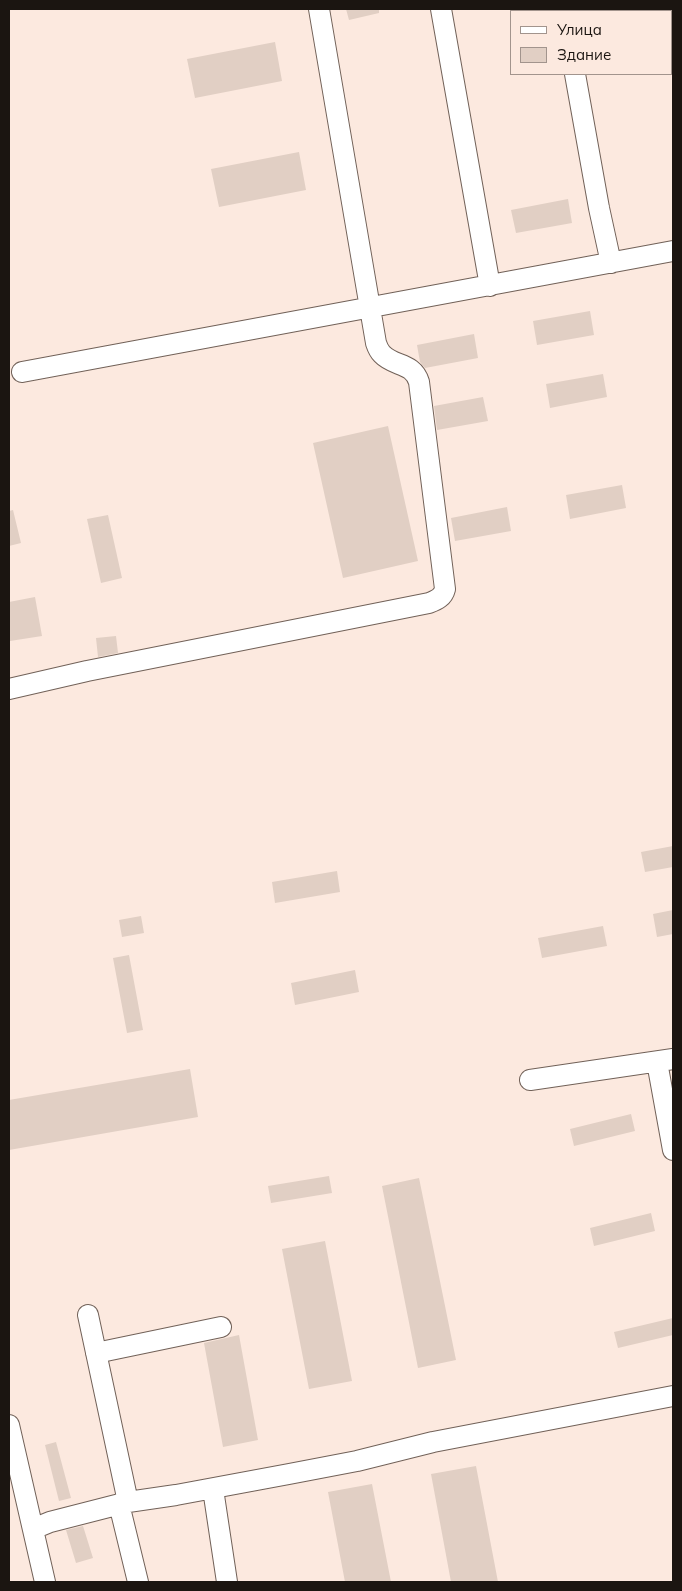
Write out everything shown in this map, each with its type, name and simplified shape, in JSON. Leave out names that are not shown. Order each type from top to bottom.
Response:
[{"type":"street","points":[[9,689],[429,603],[438,600],[444,594],[445,589],[419,382],[411,369],[381,353],[376,343],[319,9]]},
{"type":"street","points":[[442,9],[490,286]]},
{"type":"street","points":[[575,75],[611,263]]},
{"type":"street","points":[[22,372],[673,251]]},
{"type":"street","points":[[530,1080],[665,1060],[673,1150]]},
{"type":"street","points":[[88,1315],[138,1582]]},
{"type":"street","points":[[96,1353],[221,1327]]},
{"type":"street","points":[[33,1529],[50,1522],[123,1503],[357,1461],[433,1442],[673,1396]]},
{"type":"street","points":[[9,1425],[45,1582]]},
{"type":"street","points":[[213,1488],[227,1582]]},
{"type":"building","points":[[346,9],[379,9],[379,13],[349,20]]},
{"type":"building","points":[[275,42],[282,81],[195,98],[187,59]]},
{"type":"building","points":[[299,152],[306,190],[219,207],[211,169]]},
{"type":"building","points":[[568,199],[572,223],[516,233],[511,210]]},
{"type":"building","points":[[590,311],[594,335],[537,345],[533,321]]},
{"type":"building","points":[[474,334],[478,358],[425,368],[420,362],[417,345]]},
{"type":"building","points":[[603,374],[607,397],[550,408],[546,384]]},
{"type":"building","points":[[483,397],[488,421],[437,430],[434,406]]},
{"type":"building","points":[[388,426],[418,561],[343,578],[313,443]]},
{"type":"building","points":[[622,485],[626,508],[570,519],[566,495]]},
{"type":"building","points":[[507,507],[511,531],[455,541],[451,518]]},
{"type":"building","points":[[13,510],[21,543],[9,546],[9,511]]},
{"type":"building","points":[[108,515],[122,578],[101,583],[87,519]]},
{"type":"building","points":[[35,597],[42,636],[10,641],[9,602]]},
{"type":"building","points":[[116,636],[118,653],[98,657],[96,638]]},
{"type":"building","points":[[673,846],[673,867],[645,872],[641,852]]},
{"type":"building","points":[[337,871],[340,892],[275,903],[272,882]]},
{"type":"building","points":[[673,910],[673,934],[657,937],[653,914]]},
{"type":"building","points":[[141,916],[144,933],[122,937],[119,920]]},
{"type":"building","points":[[603,926],[607,946],[542,958],[538,938]]},
{"type":"building","points":[[129,955],[143,1030],[127,1033],[113,958]]},
{"type":"building","points":[[355,970],[359,992],[295,1005],[291,983]]},
{"type":"building","points":[[190,1069],[198,1117],[9,1150],[9,1100]]},
{"type":"building","points":[[631,1114],[635,1131],[574,1146],[570,1129]]},
{"type":"building","points":[[329,1176],[332,1193],[271,1203],[268,1186]]},
{"type":"building","points":[[419,1178],[456,1360],[418,1368],[382,1186]]},
{"type":"building","points":[[651,1213],[655,1231],[594,1246],[590,1228]]},
{"type":"building","points":[[325,1241],[352,1381],[309,1389],[282,1249]]},
{"type":"building","points":[[673,1318],[673,1335],[618,1348],[614,1332]]},
{"type":"building","points":[[239,1335],[258,1440],[223,1447],[204,1343]]},
{"type":"building","points":[[56,1442],[71,1498],[59,1501],[45,1445]]},
{"type":"building","points":[[476,1466],[498,1582],[451,1582],[431,1474]]},
{"type":"building","points":[[372,1484],[391,1582],[345,1582],[328,1492]]},
{"type":"building","points":[[83,1526],[93,1558],[76,1563],[66,1530]]}]
